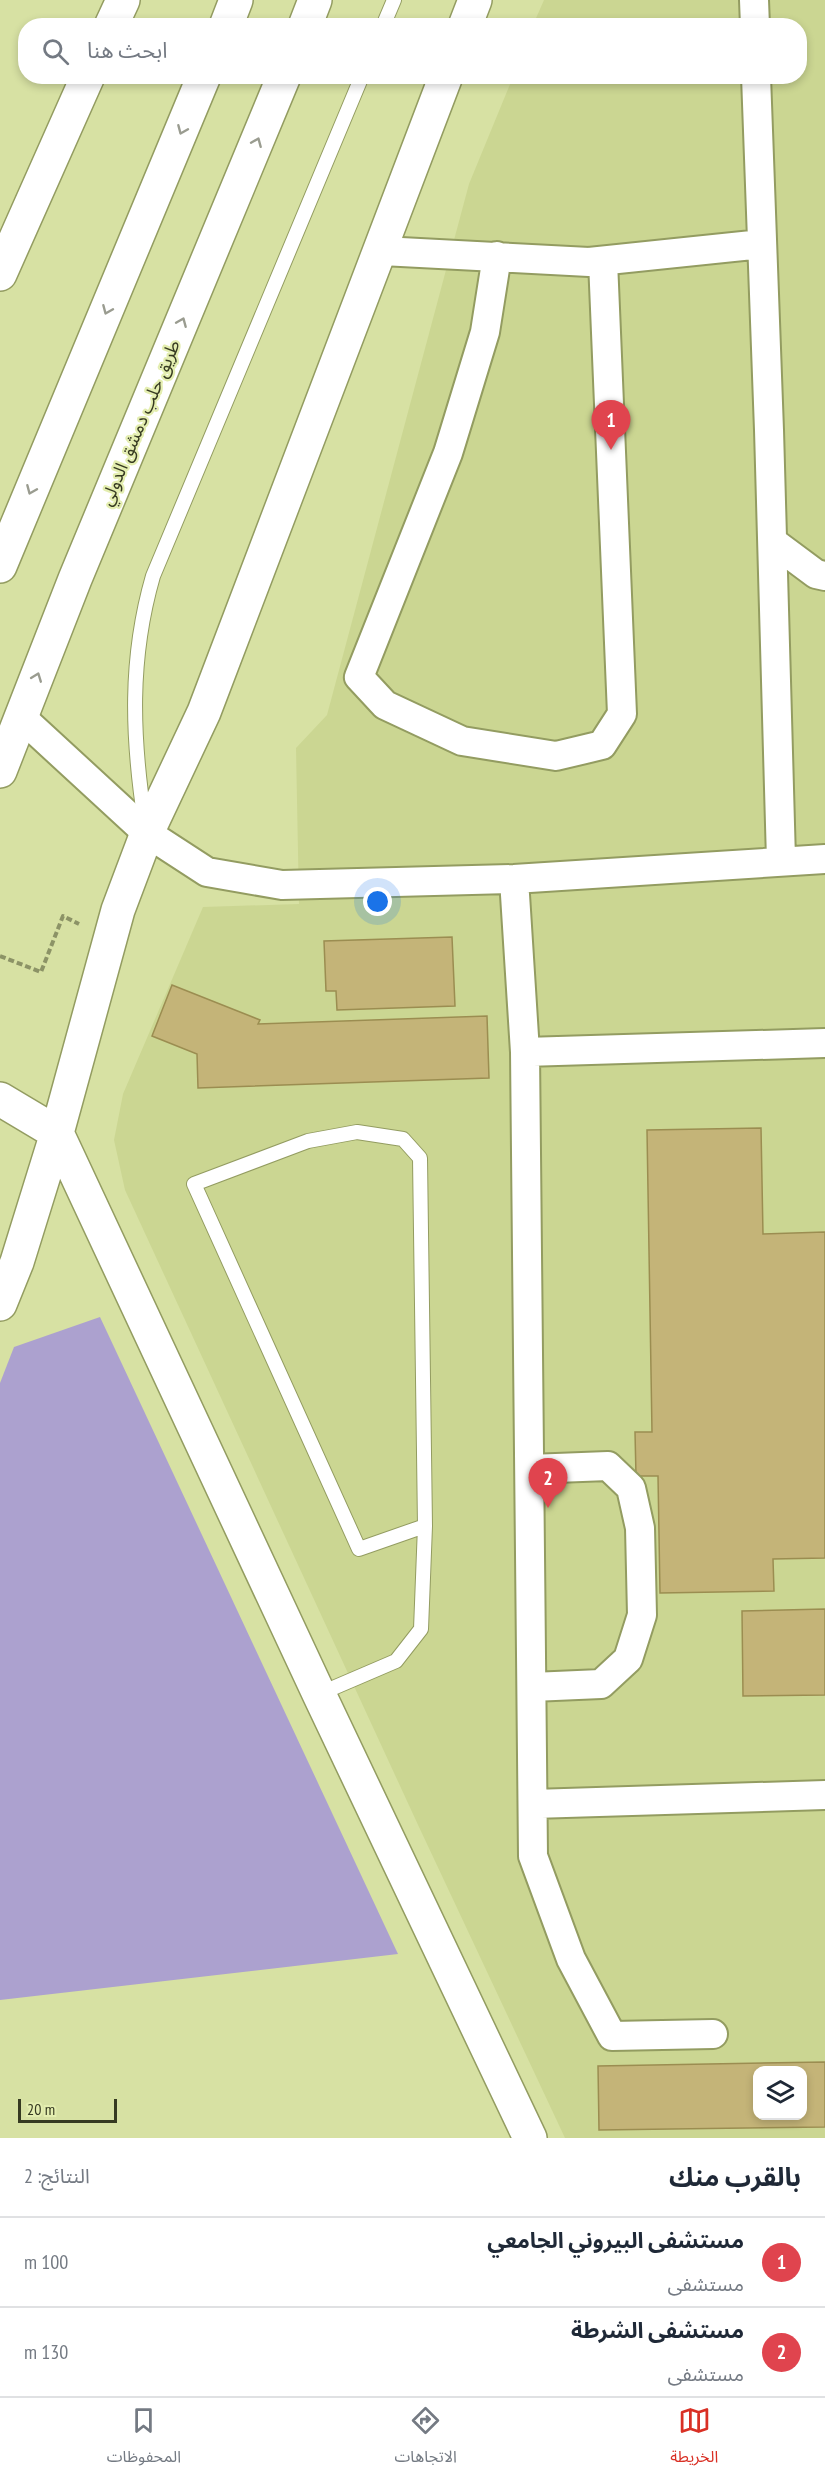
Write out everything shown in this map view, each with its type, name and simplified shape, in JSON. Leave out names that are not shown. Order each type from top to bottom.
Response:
[{"type":"main road","points":[[115,18],[123,0]]},
{"type":"main road","points":[[228,18],[236,0]]},
{"type":"main road","points":[[308,18],[315,0]]},
{"type":"main road","points":[[468,18],[475,0]]},
{"type":"main road","points":[[0,274],[84,84]]},
{"type":"main road","points":[[0,566],[201,84]]},
{"type":"main road","name":"طريق حلب دمشق الدولي","points":[[0,771],[75,579],[281,84]]},
{"type":"main road","points":[[0,1304],[17,1262],[57,1133],[118,910],[147,833],[204,712],[444,84]]},
{"type":"main road","points":[[0,1099],[57,1133],[319,1694],[530,2138]]},
{"type":"street","points":[[754,0],[755,18]]},
{"type":"street","points":[[756,84],[773,542],[781,860]]},
{"type":"street","points":[[382,251],[603,261],[762,244]]},
{"type":"street","points":[[497,256],[485,332],[448,453],[359,677],[385,705],[462,741],[556,756],[602,746],[622,714],[603,261]]},
{"type":"street","points":[[773,542],[816,574],[825,576]]},
{"type":"street","points":[[21,717],[147,833],[207,872],[282,885],[514,879],[781,860],[825,859]]},
{"type":"street","points":[[514,879],[525,1052],[533,1856],[571,1959],[612,2036],[713,2034]]},
{"type":"street","points":[[525,1052],[825,1043]]},
{"type":"street","points":[[530,1468],[608,1466],[632,1488],[640,1528],[642,1614],[628,1659],[601,1684],[532,1688]]},
{"type":"street","points":[[533,1804],[825,1795]]},
{"type":"lane","points":[[387,18],[394,0]]},
{"type":"lane","points":[[147,833],[135,740],[134,693],[138,638],[150,586],[359,84]]},
{"type":"lane","points":[[319,1694],[396,1662],[421,1629],[425,1526],[420,1158],[403,1139],[357,1132],[308,1141],[194,1184],[359,1549],[425,1526]]},
{"type":"path","points":[[0,956],[41,972],[63,916]]},
{"type":"shaded area","points":[[544,0],[825,0],[825,2138],[565,2138],[125,1190],[114,1140],[123,1094],[203,907],[299,904],[296,748],[327,715],[469,184],[510,84],[807,84],[807,18],[536,18]]},
{"type":"shaded area","points":[[100,1317],[398,1954],[0,2000],[0,1383],[14,1347]]},
{"type":"building","points":[[452,937],[455,1006],[337,1010],[336,991],[326,991],[324,941]]},
{"type":"building","points":[[172,985],[260,1020],[258,1024],[487,1016],[489,1078],[198,1088],[197,1054],[152,1036]]},
{"type":"building","points":[[761,1128],[763,1234],[825,1232],[825,1558],[773,1559],[774,1591],[660,1593],[658,1476],[636,1476],[635,1432],[652,1432],[647,1130]]},
{"type":"building","points":[[825,1609],[825,1695],[743,1696],[742,1611]]},
{"type":"building","points":[[825,2062],[825,2127],[599,2130],[598,2066]]},
{"type":"place","name":"مستشفى البيروني الجامعي","points":[[611,450]]},
{"type":"place","name":"مستشفى الشرطة","points":[[548,1508]]}]
